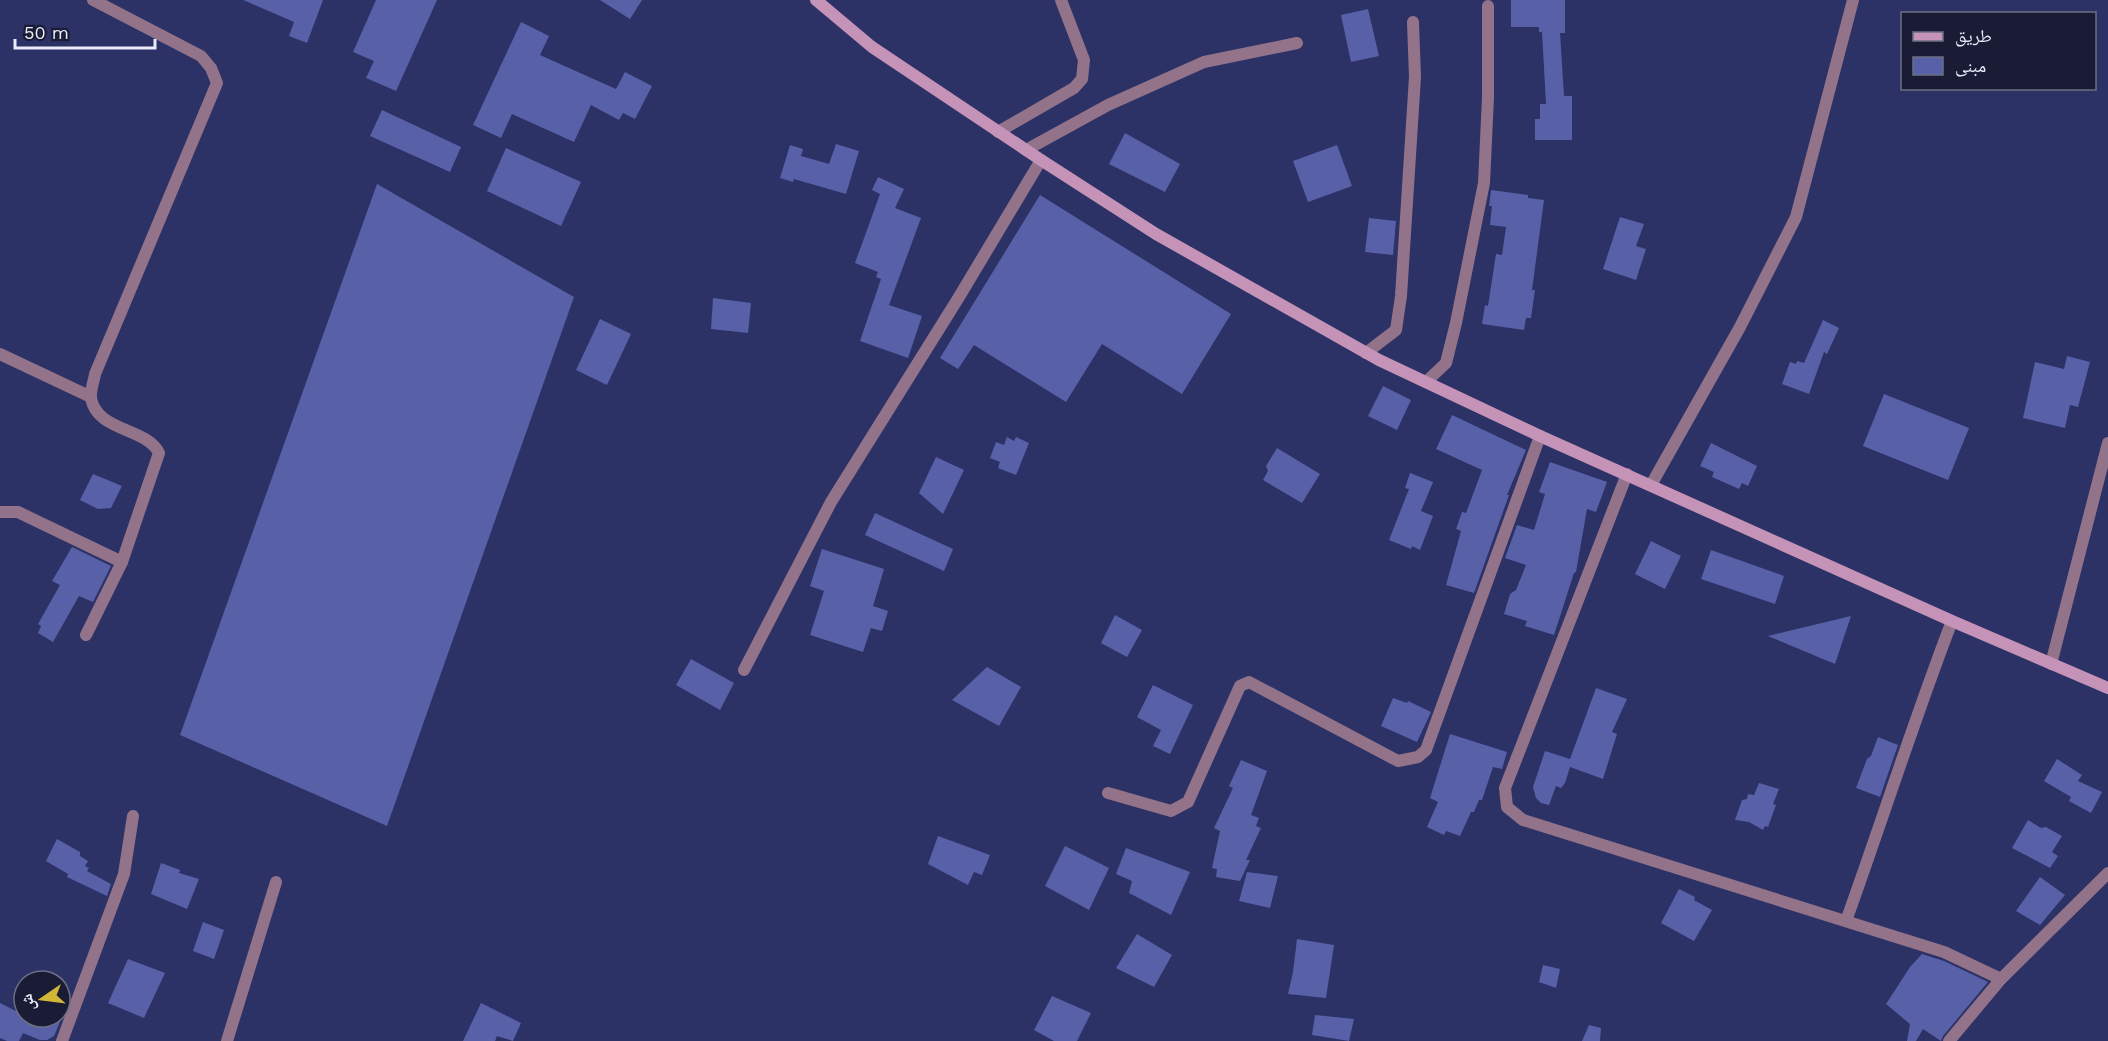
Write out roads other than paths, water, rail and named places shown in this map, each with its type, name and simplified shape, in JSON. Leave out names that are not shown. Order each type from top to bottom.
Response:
[{"type":"street","points":[[86,635],[122,562],[159,453],[155,445],[111,423],[97,413],[91,397],[95,374],[217,83],[211,68],[201,56],[93,0]]},
{"type":"street","points":[[816,0],[872,47],[1156,234],[1366,353],[1540,436],[1952,621],[2108,688]]},
{"type":"street","points":[[998,132],[1074,88],[1082,79],[1084,60],[1060,0]]},
{"type":"street","points":[[1651,485],[1740,327],[1796,217],[1853,0]]},
{"type":"street","points":[[1426,382],[1446,363],[1484,183],[1488,98],[1488,6]]},
{"type":"street","points":[[1366,353],[1396,330],[1401,296],[1415,77],[1413,22]]},
{"type":"street","points":[[1026,150],[1107,105],[1204,62],[1298,43]]},
{"type":"street","points":[[744,670],[831,502],[959,297],[1041,160]]},
{"type":"street","points":[[0,354],[91,397]]},
{"type":"street","points":[[1108,793],[1171,811],[1188,802],[1240,686],[1249,682],[1398,761],[1418,757],[1426,750],[1540,436]]},
{"type":"street","points":[[2051,664],[2108,443]]},
{"type":"street","points":[[1627,474],[1505,788],[1508,807],[1523,820],[1944,952],[2001,979]]},
{"type":"street","points":[[0,512],[18,512],[122,562]]},
{"type":"street","points":[[1846,921],[1920,705],[1952,621]]},
{"type":"street","points":[[62,1041],[124,874],[133,816]]},
{"type":"street","points":[[1949,1041],[2001,979],[2108,873]]},
{"type":"street","points":[[227,1041],[276,882]]}]
